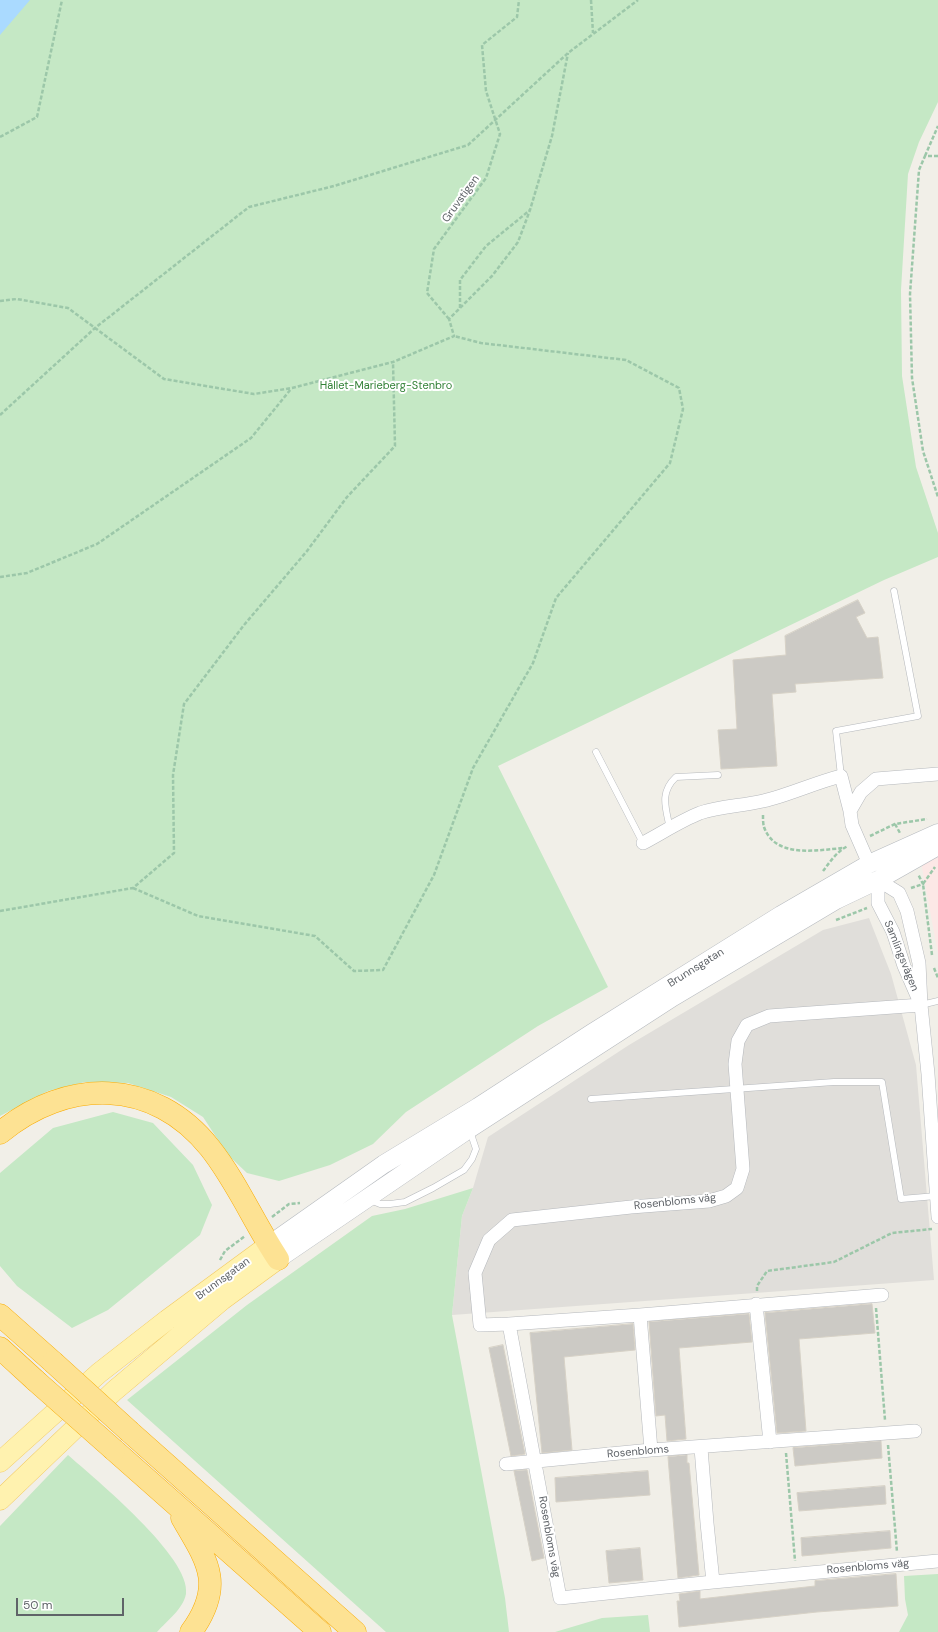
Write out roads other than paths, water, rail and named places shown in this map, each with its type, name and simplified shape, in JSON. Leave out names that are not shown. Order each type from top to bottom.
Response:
[{"type":"highway","points":[[0,1133],[34,1110],[71,1096],[106,1093],[126,1095],[157,1105],[184,1122],[197,1133],[210,1148],[223,1166],[274,1252]]},
{"type":"highway","points":[[0,1300],[25,1337]]},
{"type":"highway","points":[[0,1316],[355,1632]]},
{"type":"highway","points":[[0,1348],[320,1632]]},
{"type":"highway","points":[[171,1500],[198,1545],[209,1573],[209,1598],[202,1617],[191,1632]]},
{"type":"main road","name":"Brunnsgatan","points":[[0,1462],[99,1373],[167,1320],[274,1252],[368,1199],[465,1123],[592,1033],[774,919],[869,864],[938,832]]},
{"type":"main road","name":"Brunnsgatan","points":[[0,1500],[114,1391],[222,1300],[274,1252],[384,1164],[465,1123],[836,900],[878,880],[938,846]]},
{"type":"main road","points":[[869,864],[878,880]]},
{"type":"street","points":[[850,812],[861,792],[876,779],[938,774]]},
{"type":"street","points":[[643,843],[699,814],[722,807],[761,802],[840,776],[852,825],[869,864]]},
{"type":"street","name":"Samlingsvägen","points":[[878,880],[878,903],[893,932],[904,966],[920,1005]]},
{"type":"street","name":"Samlingsvägen","points":[[878,880],[899,893],[907,911],[920,963],[920,1005],[928,1074],[938,1217]]},
{"type":"street","name":"Rosenbloms väg","points":[[882,1295],[756,1304],[640,1315],[509,1324],[480,1324],[475,1273],[489,1240],[512,1220],[631,1207],[709,1201],[726,1196],[738,1188],[743,1169],[735,1064],[738,1041],[747,1025],[770,1016],[920,1005]]},
{"type":"street","points":[[756,1304],[770,1442]]},
{"type":"street","points":[[640,1315],[651,1450]]},
{"type":"street","name":"Rosenbloms väg","points":[[509,1324],[560,1598],[932,1561]]},
{"type":"street","name":"Rosenbloms","points":[[506,1464],[651,1450],[701,1448],[915,1430]]},
{"type":"street","points":[[701,1448],[713,1582]]},
{"type":"lane","points":[[840,776],[836,731],[918,716],[894,591]]},
{"type":"lane","points":[[596,752],[643,843]]},
{"type":"lane","points":[[670,829],[665,794],[668,784],[676,777],[718,775]]},
{"type":"lane","points":[[920,1005],[938,1001]]},
{"type":"lane","points":[[591,1099],[834,1082],[882,1082],[901,1199],[936,1196]]},
{"type":"lane","points":[[368,1199],[385,1204],[405,1202],[464,1170],[472,1159],[476,1149],[474,1141],[465,1123]]},
{"type":"water","points":[[0,0],[30,0],[0,35]]},
{"type":"park label","name":"Hållet-Marieberg-Stenbro","points":[[386,386]]}]
